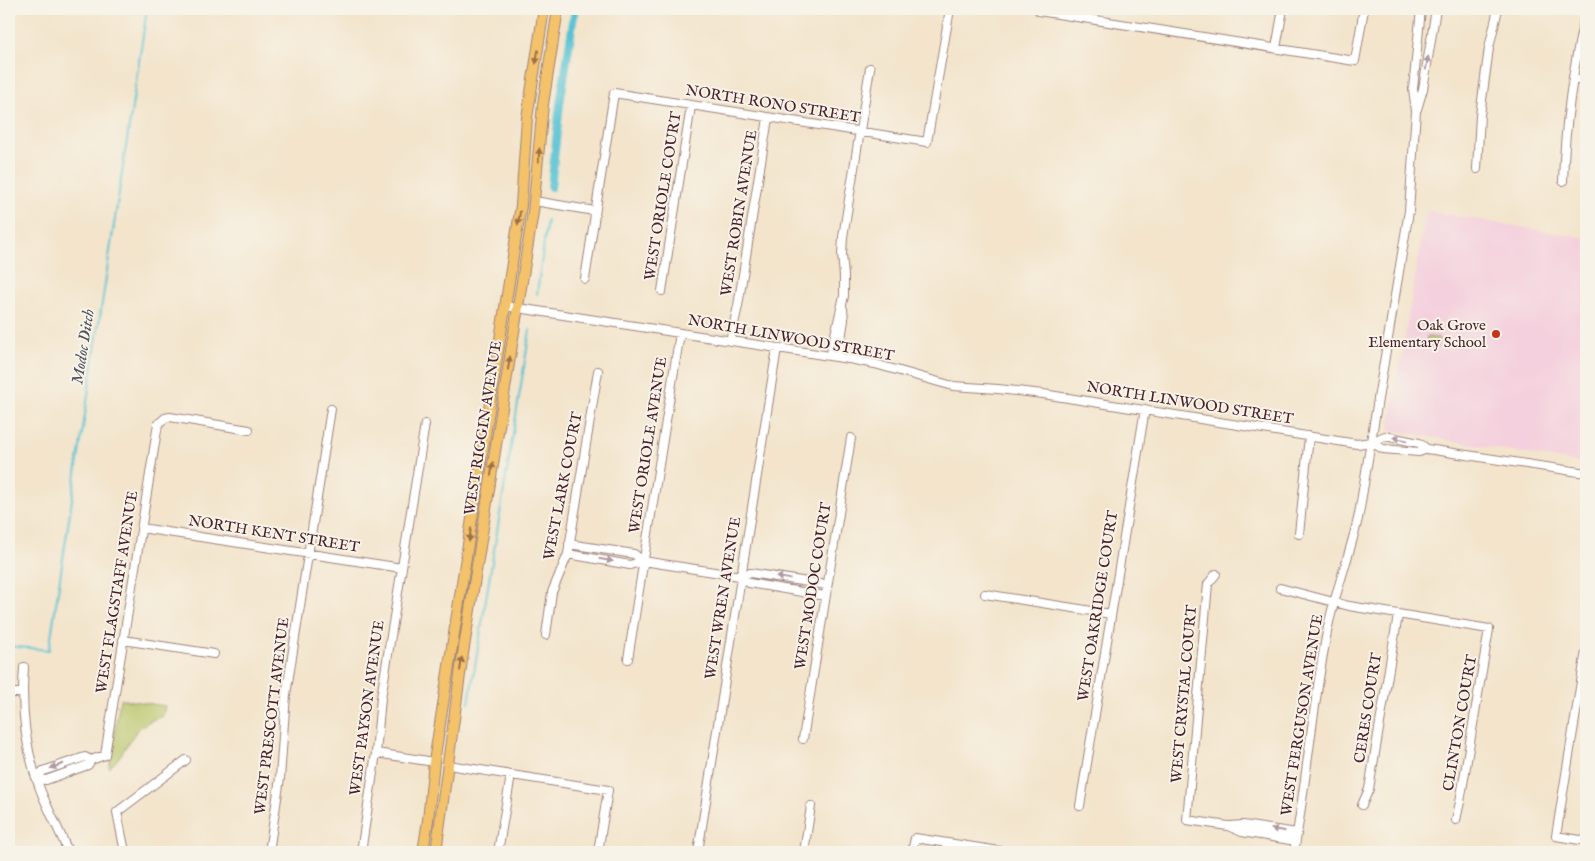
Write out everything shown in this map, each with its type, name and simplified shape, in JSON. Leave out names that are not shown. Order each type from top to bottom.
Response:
[{"type":"main road","name":"WEST RIGGIN AVENUE","points":[[423,852],[434,762],[521,205],[527,118],[544,9]]},
{"type":"main road","name":"WEST RIGGIN AVENUE","points":[[436,852],[463,650],[534,201],[543,104],[558,9]]},
{"type":"main road","points":[[448,765],[444,760],[442,752],[451,681],[449,669]]},
{"type":"main road","points":[[432,852],[431,846],[439,783],[438,764],[434,762]]},
{"type":"street","name":"NORTH RONO STREET","points":[[595,211],[614,93],[927,142],[950,9]]},
{"type":"street","points":[[1276,48],[1282,9]]},
{"type":"street","points":[[1039,10],[1356,61],[1364,9]]},
{"type":"street","name":"WEST FERGUSON AVENUE","points":[[1294,852],[1319,678],[1334,603],[1355,534],[1407,226],[1412,183],[1416,111],[1413,89],[1421,9]]},
{"type":"street","name":"WEST FERGUSON AVENUE","points":[[1416,111],[1423,89],[1436,9]]},
{"type":"street","points":[[1477,169],[1480,115],[1489,48],[1498,9]]},
{"type":"street","points":[[1563,182],[1565,140],[1573,79],[1586,11]]},
{"type":"street","points":[[834,357],[844,320],[843,238],[870,68]]},
{"type":"street","points":[[1573,79],[1586,81]]},
{"type":"street","name":"WEST ORIOLE COURT","points":[[662,291],[691,106]]},
{"type":"street","name":"WEST ROBIN AVENUE","points":[[730,341],[739,300],[768,118]]},
{"type":"street","points":[[534,201],[595,211],[585,279]]},
{"type":"street","name":"NORTH LINWOOD STREET","points":[[505,306],[875,364],[953,386],[1025,392],[1357,444],[1371,442],[1385,436],[1419,443],[1427,449],[1586,474]]},
{"type":"street","name":"WEST ORIOLE AVENUE","points":[[643,561],[680,333]]},
{"type":"street","name":"WEST WREN AVENUE","points":[[698,852],[777,348]]},
{"type":"street","name":"WEST LARK COURT","points":[[546,635],[552,592],[568,554],[598,371]]},
{"type":"street","name":"WEST PRESCOTT AVENUE","points":[[269,852],[280,778],[286,696],[331,410]]},
{"type":"street","name":"WEST OAKRIDGE COURT","points":[[1080,806],[1145,410]]},
{"type":"street","name":"WEST FLAGSTAFF AVENUE","points":[[36,779],[46,770],[85,757],[90,760],[105,754],[157,428],[161,420],[170,417],[249,430]]},
{"type":"street","name":"WEST PAYSON AVENUE","points":[[361,852],[376,754],[381,698],[424,424]]},
{"type":"street","name":"NORTH LINWOOD STREET","points":[[1299,534],[1309,436]]},
{"type":"street","name":"WEST MODOC COURT","points":[[803,739],[851,438]]},
{"type":"street","name":"NORTH LINWOOD STREET","points":[[1371,442],[1383,449],[1419,452],[1427,449]]},
{"type":"street","name":"NORTH KENT STREET","points":[[141,528],[402,568]]},
{"type":"street","points":[[569,544],[634,554],[643,561]]},
{"type":"street","points":[[568,554],[630,564],[643,561],[740,576],[750,573],[827,585]]},
{"type":"street","points":[[628,659],[643,561]]},
{"type":"street","name":"WEST CRYSTAL COURT","points":[[1216,574],[1208,584],[1187,820],[1228,826],[1243,825],[1297,837]]},
{"type":"street","points":[[740,576],[749,583],[825,596]]},
{"type":"street","points":[[1280,588],[1334,603],[1398,615]]},
{"type":"street","points":[[985,594],[1111,614]]},
{"type":"street","name":"CLINTON COURT","points":[[1398,615],[1489,629],[1456,820]]},
{"type":"street","name":"CERES COURT","points":[[1362,805],[1369,789],[1398,615]]},
{"type":"street","points":[[123,640],[214,654]]},
{"type":"street","points":[[1586,651],[1556,836],[1586,841]]},
{"type":"street","points":[[24,667],[23,693],[26,734],[36,779],[68,852]]},
{"type":"street","points":[[9,693],[23,693]]},
{"type":"street","points":[[376,754],[434,762]]},
{"type":"street","points":[[125,852],[117,812],[186,760]]},
{"type":"street","points":[[448,765],[608,790],[598,852]]},
{"type":"street","points":[[498,852],[511,775]]},
{"type":"street","points":[[804,852],[811,806]]},
{"type":"street","points":[[912,852],[915,838],[1006,852]]},
{"type":"shaded area","name":"Oak Grove Elementary School","points":[[1426,211],[1586,238],[1586,464],[1389,430]]},
{"type":"green space","points":[[1427,337],[1439,338],[1437,348],[1426,347]]},
{"type":"green space","points":[[120,699],[165,706],[163,716],[141,727],[109,768]]},
{"type":"waterway","name":"Modoc Ditch","points":[[9,646],[49,650],[147,9]]},
{"type":"waterway","points":[[551,187],[560,104],[575,9]]},
{"type":"waterway","points":[[537,294],[547,220]]},
{"type":"waterway","points":[[469,703],[530,330]]},
{"type":"place","name":"Oak Grove Elementary School","points":[[1496,334]]}]
